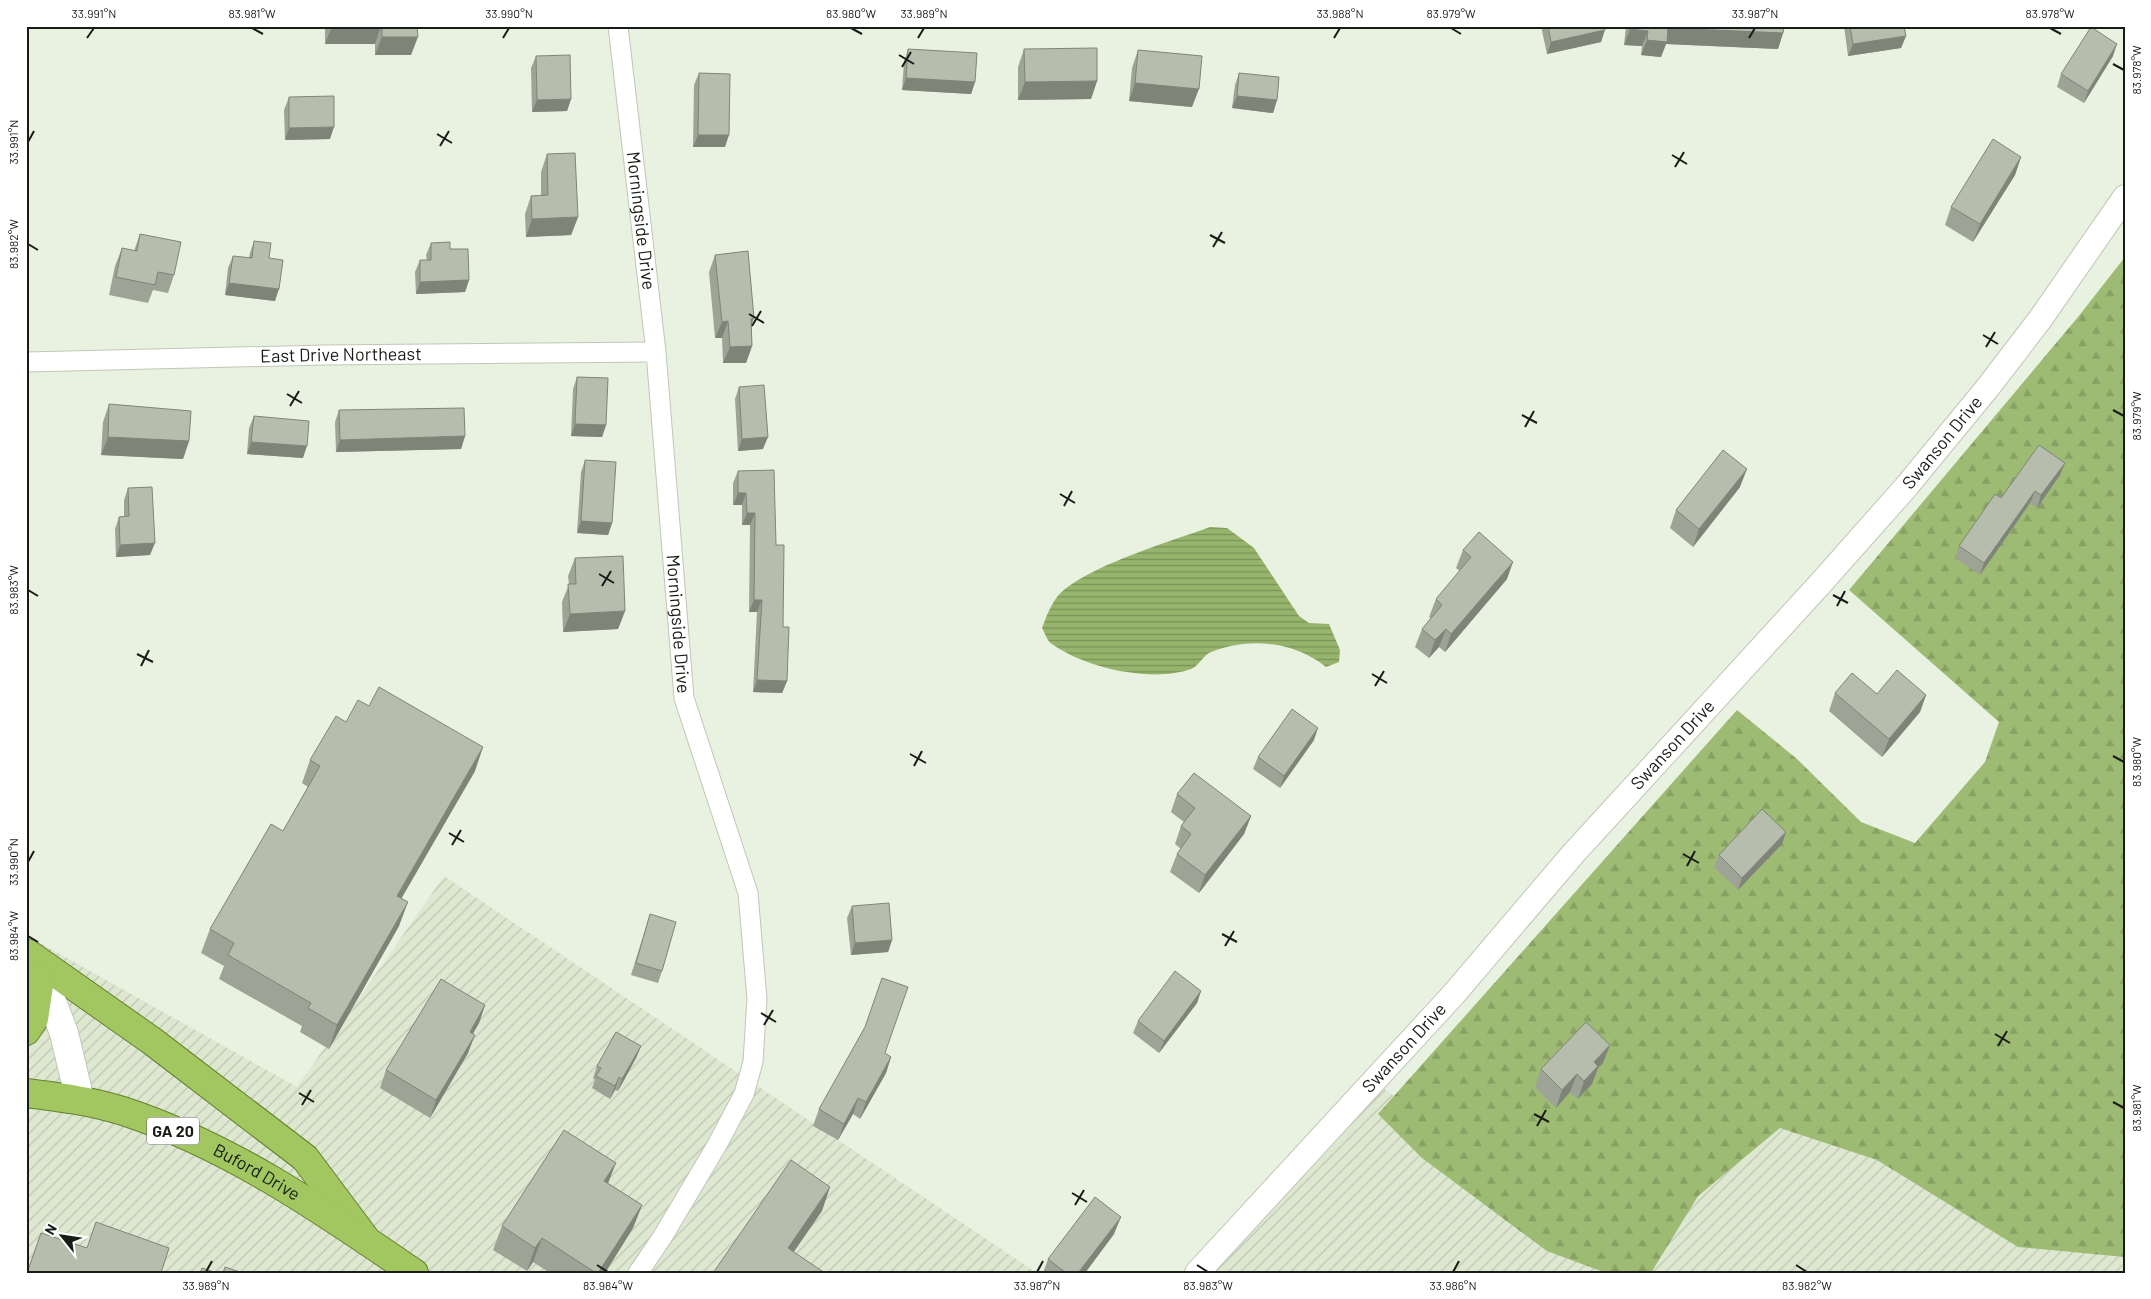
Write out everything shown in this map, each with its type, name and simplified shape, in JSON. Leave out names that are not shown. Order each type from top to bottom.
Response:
[{"type":"highway","points":[[26,952],[152,1041],[305,1158],[367,1241]]},
{"type":"highway","points":[[26,1031],[34,1019],[40,978]]},
{"type":"highway","name":"Buford Drive","points":[[26,1093],[80,1100],[123,1112],[199,1142],[262,1174],[414,1273]]},
{"type":"main road","points":[[26,952],[52,999],[64,1033],[80,1100]]},
{"type":"street","name":"Morningside Drive","points":[[618,26],[656,352],[684,698],[748,893],[757,999],[753,1062],[744,1094],[717,1146],[638,1273]]},
{"type":"street","name":"Swanson Drive","points":[[1197,1273],[1453,995],[1572,854],[1820,584],[1906,487],[1989,386],[2041,318],[2125,197]]},
{"type":"street","name":"East Drive Northeast","points":[[26,362],[324,355],[656,352]]},
{"type":"shaded area","points":[[1210,527],[1227,528],[1254,548],[1299,616],[1309,623],[1329,624],[1340,650],[1339,662],[1326,667],[1313,658],[1286,647],[1256,643],[1240,644],[1211,652],[1191,669],[1175,673],[1139,674],[1119,671],[1082,660],[1066,653],[1049,641],[1042,628],[1048,612],[1061,593],[1079,579],[1155,546]]},
{"type":"shaded area","points":[[444,876],[1037,1273],[26,1273],[26,935],[297,1087]]},
{"type":"shaded area","points":[[1760,1066],[2125,1141],[2125,1273],[1184,1273],[1370,1078],[1601,1254]]},
{"type":"green space","points":[[2125,257],[2125,1257],[2018,1247],[1877,1160],[1780,1128],[1698,1196],[1651,1273],[1606,1273],[1547,1251],[1422,1158],[1378,1114],[1737,710],[1797,759],[1861,822],[1915,843],[1985,762],[1999,722],[1849,590],[2078,317]]},
{"type":"building","points":[[382,26],[417,26],[418,37],[382,37]]},
{"type":"building","points":[[1548,26],[1605,26],[1605,30],[1551,42]]},
{"type":"building","points":[[1630,26],[1784,26],[1783,33],[1668,28],[1667,42],[1647,40],[1648,31],[1630,29]]},
{"type":"building","points":[[1850,26],[1904,26],[1906,36],[1853,44]]},
{"type":"building","points":[[2091,27],[2117,44],[2088,91],[2061,74]]},
{"type":"building","points":[[1097,48],[1097,81],[1025,82],[1024,49]]},
{"type":"building","points":[[908,49],[977,53],[975,82],[906,78]]},
{"type":"building","points":[[1138,50],[1202,56],[1199,89],[1135,83]]},
{"type":"building","points":[[570,55],[571,99],[537,100],[536,56]]},
{"type":"building","points":[[699,73],[730,74],[729,135],[698,135]]},
{"type":"building","points":[[1239,73],[1279,77],[1277,100],[1237,96]]},
{"type":"building","points":[[334,96],[334,127],[289,128],[289,97]]},
{"type":"building","points":[[1993,139],[2021,157],[1980,224],[1951,207]]},
{"type":"building","points":[[575,153],[578,217],[532,219],[531,196],[548,195],[547,154]]},
{"type":"building","points":[[140,234],[181,242],[174,275],[158,272],[155,285],[116,277],[122,248],[137,251]]},
{"type":"building","points":[[254,241],[271,243],[269,258],[283,260],[279,289],[229,283],[233,256],[252,258]]},
{"type":"building","points":[[450,242],[450,249],[468,249],[469,280],[420,282],[420,260],[431,260],[431,243]]},
{"type":"building","points":[[748,251],[754,318],[751,319],[752,346],[730,347],[728,321],[722,322],[715,255]]},
{"type":"building","points":[[577,377],[608,378],[606,425],[575,424]]},
{"type":"building","points":[[764,385],[768,437],[742,439],[739,387]]},
{"type":"building","points":[[109,404],[191,411],[189,441],[108,437]]},
{"type":"building","points":[[464,408],[465,436],[340,440],[339,410]]},
{"type":"building","points":[[254,416],[309,421],[307,446],[251,442]]},
{"type":"building","points":[[2039,445],[2065,463],[2041,495],[2035,491],[1984,563],[1959,546],[1995,494],[2001,498]]},
{"type":"building","points":[[1723,450],[1747,469],[1699,529],[1676,510]]},
{"type":"building","points":[[585,460],[616,462],[612,523],[581,521]]},
{"type":"building","points":[[774,470],[776,545],[784,545],[783,627],[789,627],[787,681],[757,680],[762,600],[754,600],[755,513],[747,513],[746,493],[738,493],[738,471]]},
{"type":"building","points":[[152,487],[155,543],[120,545],[119,517],[129,516],[128,488]]},
{"type":"building","points":[[1479,532],[1513,562],[1451,634],[1446,629],[1435,640],[1422,629],[1442,605],[1436,599],[1471,557],[1463,550]]},
{"type":"building","points":[[623,556],[625,611],[570,614],[568,584],[576,584],[575,558]]},
{"type":"building","points":[[1897,670],[1926,695],[1889,739],[1835,693],[1852,673],[1877,694]]},
{"type":"building","points":[[379,687],[483,747],[397,896],[408,902],[337,1025],[308,1008],[311,1003],[228,955],[234,943],[210,929],[271,824],[283,831],[320,766],[310,760],[336,716],[346,722],[358,700],[369,706]]},
{"type":"building","points":[[1292,709],[1318,728],[1284,776],[1258,757]]},
{"type":"building","points":[[1194,773],[1251,816],[1205,875],[1177,854],[1191,834],[1181,826],[1195,808],[1177,794]]},
{"type":"building","points":[[1762,809],[1786,832],[1742,878],[1719,855]]},
{"type":"building","points":[[889,903],[892,940],[855,943],[852,906]]},
{"type":"building","points":[[650,914],[676,922],[662,971],[636,963]]},
{"type":"building","points":[[1175,971],[1201,991],[1164,1041],[1138,1021]]},
{"type":"building","points":[[882,978],[908,987],[885,1053],[891,1057],[866,1102],[858,1098],[844,1124],[819,1109],[865,1027]]},
{"type":"building","points":[[441,979],[485,1005],[470,1032],[475,1035],[436,1100],[386,1070]]},
{"type":"building","points":[[1586,1022],[1610,1045],[1594,1062],[1598,1066],[1584,1081],[1577,1074],[1562,1090],[1541,1069]]},
{"type":"building","points":[[616,1032],[641,1046],[622,1079],[619,1077],[615,1086],[596,1076],[601,1068],[597,1066]]},
{"type":"building","points":[[564,1130],[616,1163],[604,1181],[642,1205],[598,1273],[542,1238],[535,1248],[502,1226]]},
{"type":"building","points":[[791,1160],[830,1187],[788,1248],[825,1273],[713,1273]]},
{"type":"building","points":[[1095,1197],[1121,1217],[1078,1273],[1066,1273],[1048,1259]]},
{"type":"building","points":[[96,1222],[169,1248],[161,1273],[27,1273],[41,1233],[87,1248]]},
{"type":"building","points":[[225,1267],[243,1273],[223,1273]]},
{"type":"building","points":[[202,1268],[217,1273],[200,1273]]}]
